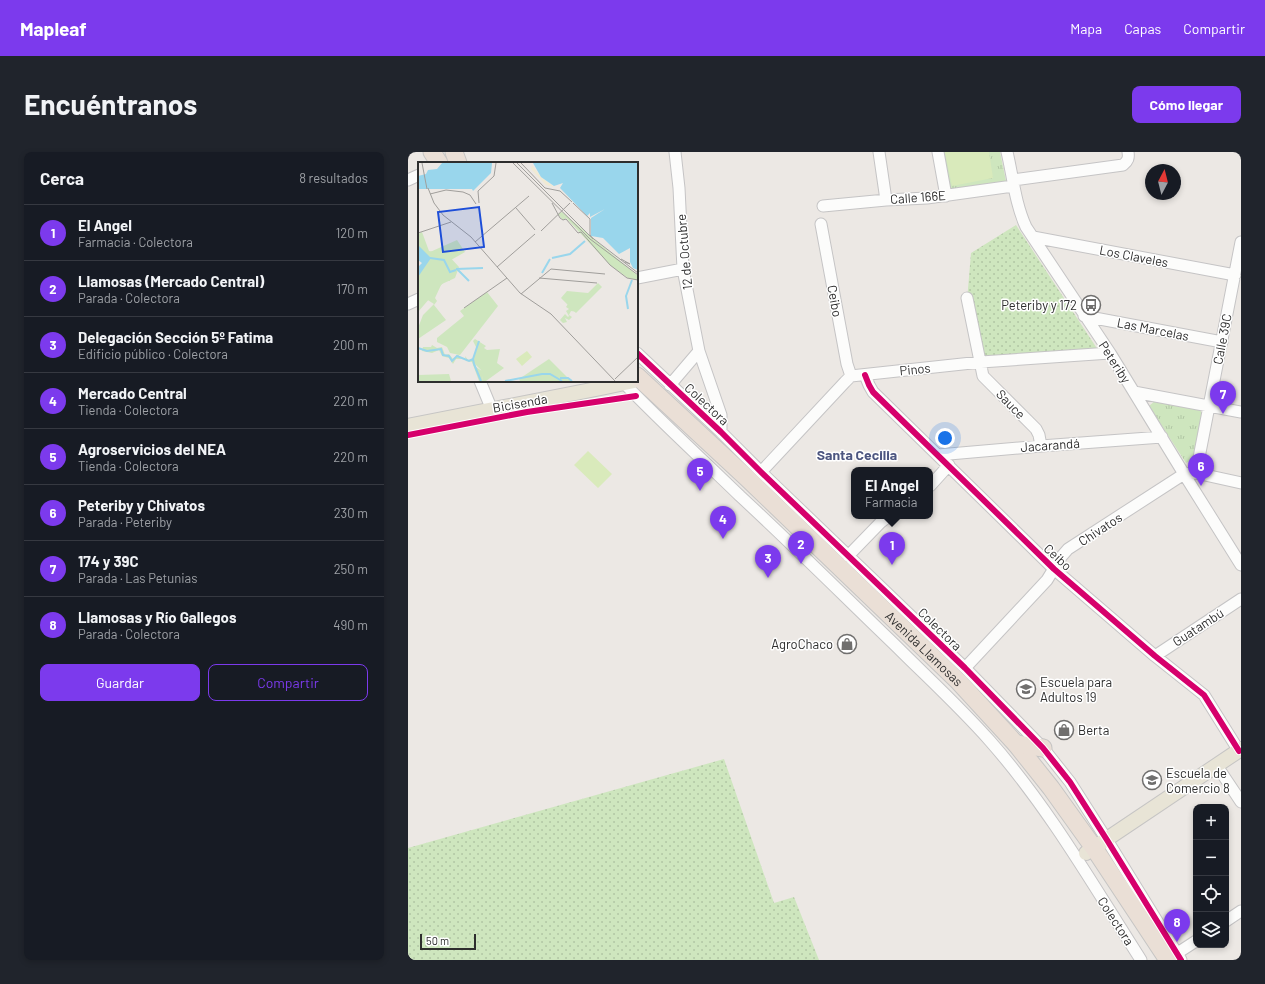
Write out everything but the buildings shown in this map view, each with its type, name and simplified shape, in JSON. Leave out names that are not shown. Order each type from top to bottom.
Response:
[{"type":"highway","points":[[432,152],[439,162]]},
{"type":"highway","points":[[442,152],[448,162]]},
{"type":"highway","points":[[454,152],[458,162]]},
{"type":"highway","name":"Avenida Llamosas","points":[[634,382],[959,682],[1016,744],[1051,788],[1106,873],[1156,960]]},
{"type":"highway","name":"Avenida Llamosas","points":[[739,479],[899,644],[950,684],[1010,749],[1065,822],[1091,850]]},
{"type":"highway","points":[[1016,744],[1043,748]]},
{"type":"highway","name":"Avenida Llamosas","points":[[1106,873],[1175,958]]},
{"type":"main road","points":[[408,426],[623,382]]},
{"type":"main road","points":[[1091,850],[1240,750]]},
{"type":"street","points":[[423,152],[428,162]]},
{"type":"street","points":[[459,152],[466,162]]},
{"type":"street","name":"12 de Octubre","points":[[675,152],[679,188],[682,269],[699,351],[721,414],[721,432]]},
{"type":"street","points":[[879,152],[886,200]]},
{"type":"street","points":[[938,152],[946,196]]},
{"type":"street","name":"Peteriby","points":[[1007,152],[1021,216],[1026,227],[1110,353],[1241,565]]},
{"type":"street","name":"Calle 166E","points":[[823,206],[946,196],[1013,183],[1123,165],[1129,158],[1128,152]]},
{"type":"street","points":[[408,180],[418,175]]},
{"type":"street","name":"Ceibo","points":[[821,224],[847,364],[852,376]]},
{"type":"street","name":"Los Claveles","points":[[1033,236],[1235,276]]},
{"type":"street","name":"Calle 39C","points":[[1196,473],[1241,242]]},
{"type":"street","points":[[638,278],[682,269]]},
{"type":"street","name":"Sauce","points":[[967,298],[983,376],[1036,429],[1041,446]]},
{"type":"street","points":[[408,304],[418,299]]},
{"type":"street","name":"Las Marcelas","points":[[1084,316],[1222,342]]},
{"type":"street","points":[[670,385],[699,351]]},
{"type":"street","name":"Pinos","points":[[852,376],[981,362],[1110,353]]},
{"type":"street","name":"Colectora","points":[[638,354],[721,432],[739,479],[761,472],[965,668],[1043,748],[1070,782],[1091,850],[1106,873],[1141,960]]},
{"type":"street","name":"Ceibo","points":[[865,375],[873,392],[1054,569],[1155,656],[1204,695],[1240,750]]},
{"type":"street","points":[[761,472],[852,376]]},
{"type":"street","name":"Colectora","points":[[638,380],[651,379],[670,385]]},
{"type":"street","points":[[480,382],[492,410]]},
{"type":"street","points":[[1134,392],[1241,412]]},
{"type":"street","name":"Jacarandá","points":[[938,455],[1162,438]]},
{"type":"street","points":[[933,483],[949,465]]},
{"type":"street","points":[[1184,474],[1196,473],[1241,483]]},
{"type":"street","name":"Chivatos","points":[[965,668],[1047,580],[1061,557],[1068,550],[1184,474]]},
{"type":"street","points":[[848,556],[885,519]]},
{"type":"street","name":"Guatambú","points":[[1155,656],[1241,599]]},
{"type":"street","name":"Colectora","points":[[899,644],[957,705],[1013,768],[1064,839],[1091,850]]},
{"type":"street","points":[[1217,766],[1241,802]]},
{"type":"street","points":[[1064,839],[1065,822]]},
{"type":"street","points":[[1229,919],[1241,911]]},
{"type":"street","points":[[1175,958],[1193,943]]},
{"type":"green space","points":[[943,152],[1000,152],[1006,181],[956,191],[949,189]]},
{"type":"green space","points":[[945,152],[989,152],[993,178],[952,186]]},
{"type":"green space","points":[[1016,225],[1098,350],[979,358],[967,301],[971,253]]},
{"type":"green space","points":[[1156,400],[1199,409],[1204,416],[1197,457],[1186,463],[1149,406]]},
{"type":"green space","points":[[588,451],[612,474],[598,488],[574,465]]},
{"type":"green space","points":[[724,759],[774,903],[794,897],[819,960],[408,960],[408,848]]},
{"type":"cycle path","points":[[638,354],[965,668],[1043,748],[1070,782],[1181,960]]},
{"type":"cycle path","points":[[865,375],[873,392],[1054,569],[1155,656],[1204,695],[1239,751]]},
{"type":"cycle path","name":"Bicisenda","points":[[408,435],[527,412],[636,396]]},
{"type":"place","name":"Peteriby y 172","points":[[1091,305]]},
{"type":"place","name":"174 y 39C","points":[[1223,414]]},
{"type":"place","name":"Peteriby y Chivatos","points":[[1201,486]]},
{"type":"place","name":"Agroservicios del NEA","points":[[700,491]]},
{"type":"place","name":"Mercado Central","points":[[723,539]]},
{"type":"place","name":"Llamosas (Mercado Central)","points":[[801,564]]},
{"type":"place","name":"El Angel","points":[[892,565]]},
{"type":"place","name":"Delegación Sección 5º Fatima","points":[[768,578]]},
{"type":"place","name":"AgroChaco","points":[[847,644]]},
{"type":"place","name":"Escuela para Adultos 19","points":[[1026,689]]},
{"type":"place","name":"Berta","points":[[1064,730]]},
{"type":"place","name":"Escuela de Comercio 8","points":[[1152,780]]},
{"type":"place","name":"Llamosas y Río Gallegos","points":[[1177,942]]},
{"type":"district","name":"Santa Cecilia","points":[[857,455]]}]
